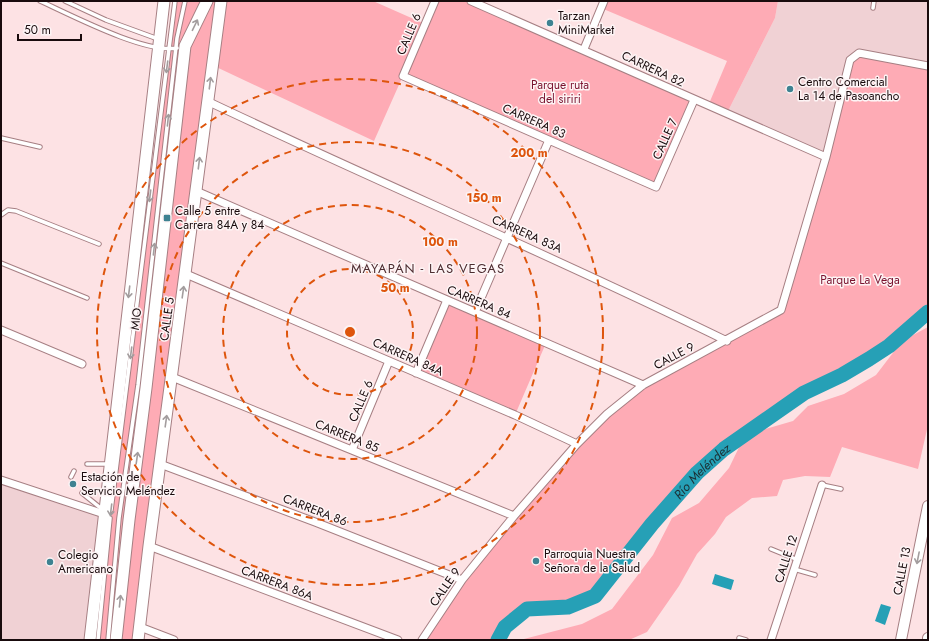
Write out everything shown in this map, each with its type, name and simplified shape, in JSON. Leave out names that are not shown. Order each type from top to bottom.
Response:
[{"type":"main road","points":[[90,640],[104,513],[162,46],[164,1]]},
{"type":"main road","points":[[116,640],[128,520],[146,388],[180,47],[206,1]]},
{"type":"main road","name":"CALLE 5","points":[[138,640],[221,1]]},
{"type":"main road","name":"CALLE 13","points":[[902,640],[928,506]]},
{"type":"street","name":"CALLE 6","points":[[403,76],[435,1]]},
{"type":"street","name":"CARRERA 82","points":[[471,1],[584,49],[694,100],[826,157]]},
{"type":"street","points":[[584,49],[604,1]]},
{"type":"street","name":"CALLE 9","points":[[422,640],[462,580],[514,516],[577,444],[607,414],[643,385],[727,341],[781,310],[826,157],[848,65],[853,56],[859,53],[928,66]]},
{"type":"street","name":"CARRERA 83","points":[[403,76],[656,187]]},
{"type":"street","name":"CALLE 7","points":[[656,187],[694,100]]},
{"type":"street","name":"CARRERA 83A","points":[[207,101],[612,285],[727,341]]},
{"type":"street","points":[[475,312],[549,140]]},
{"type":"street","name":"CARRERA 84","points":[[196,191],[643,385]]},
{"type":"street","name":"CARRERA 84A","points":[[186,274],[515,415],[577,444]]},
{"type":"street","points":[[416,373],[447,300]]},
{"type":"street","points":[[1,330],[82,364]]},
{"type":"street","name":"CALLE 6","points":[[352,450],[389,361]]},
{"type":"street","name":"CARRERA 85","points":[[172,377],[514,516]]},
{"type":"street","name":"CARRERA 86","points":[[160,464],[315,522],[462,580]]},
{"type":"street","points":[[1,480],[104,513]]},
{"type":"street","name":"CALLE 12","points":[[771,640],[822,485]]},
{"type":"street","name":"CARRERA 86A","points":[[149,546],[398,640]]},
{"type":"street","points":[[140,627],[174,640]]},
{"type":"lane","points":[[40,1],[102,30],[162,46],[180,47]]},
{"type":"lane","points":[[65,1],[162,46]]},
{"type":"lane","name":"MIO","points":[[98,640],[110,516],[162,46],[175,1]]},
{"type":"lane","name":"MIO","points":[[108,640],[119,518],[138,385],[186,1]]},
{"type":"lane","points":[[873,8],[874,1]]},
{"type":"lane","points":[[1,138],[40,147]]},
{"type":"lane","points":[[1,215],[8,210],[16,211],[99,244]]},
{"type":"lane","points":[[1,263],[87,298]]},
{"type":"lane","points":[[87,464],[110,464]]},
{"type":"lane","points":[[71,477],[74,471]]},
{"type":"lane","points":[[822,485],[841,489]]},
{"type":"lane","points":[[82,493],[104,513]]},
{"type":"lane","points":[[770,549],[798,560]]},
{"type":"lane","points":[[794,569],[815,575]]},
{"type":"lane","points":[[739,638],[746,640]]},
{"type":"shaded area","name":"Centro Comercial La 14 de Pasoancho","points":[[778,1],[928,1],[928,66],[826,157],[727,113],[775,18]]},
{"type":"shaded area","name":"Colegio Americano","points":[[1,480],[104,514],[90,640],[1,640]]},
{"type":"green space","name":"Parque ruta del siriri","points":[[175,1],[373,1],[425,24],[435,1],[471,1],[694,100],[656,187],[402,78],[374,141],[212,65],[138,640],[98,640],[110,516]]},
{"type":"green space","points":[[604,1],[778,1],[775,18],[727,113],[708,106],[727,61],[601,8]]},
{"type":"green space","name":"Parque La Vega","points":[[853,56],[928,66],[928,312],[889,346],[842,375],[804,393],[724,449],[697,473],[652,523],[595,596],[568,607],[527,609],[505,627],[498,640],[422,640],[462,580],[577,444],[643,385],[781,310]]},
{"type":"green space","points":[[447,300],[546,343],[515,415],[416,373]]},
{"type":"green space","points":[[928,327],[928,425],[918,469],[842,447],[830,477],[805,476],[783,480],[777,496],[752,498],[726,517],[715,534],[697,554],[679,586],[647,632],[629,640],[520,640],[582,624],[612,609],[653,555],[672,518],[699,503],[729,468],[745,435],[793,421],[808,406],[844,394],[876,375],[902,341]]},
{"type":"water","points":[[715,574],[734,580],[731,590],[712,584]]},
{"type":"water","points":[[881,604],[891,607],[885,625],[875,621]]},
{"type":"waterway","name":"Río Meléndez","points":[[498,640],[505,627],[527,609],[568,607],[595,596],[652,524],[697,473],[724,449],[804,393],[842,375],[889,346],[928,312]]},
{"type":"place","name":"Tarzan MiniMarket","points":[[550,23]]},
{"type":"place","name":"Centro Comercial La 14 de Pasoancho","points":[[790,89]]},
{"type":"place","name":"Calle 5 entre Carrera 84A y 84","points":[[167,218]]},
{"type":"place","name":"Estación de Servicio Meléndez","points":[[73,484]]},
{"type":"place","name":"Parroquia Nuestra Señora de la Salud","points":[[536,561]]},
{"type":"place","name":"Colegio Americano","points":[[50,562]]},
{"type":"district","name":"MAYAPÁN - LAS VEGAS","points":[[428,268]]}]
